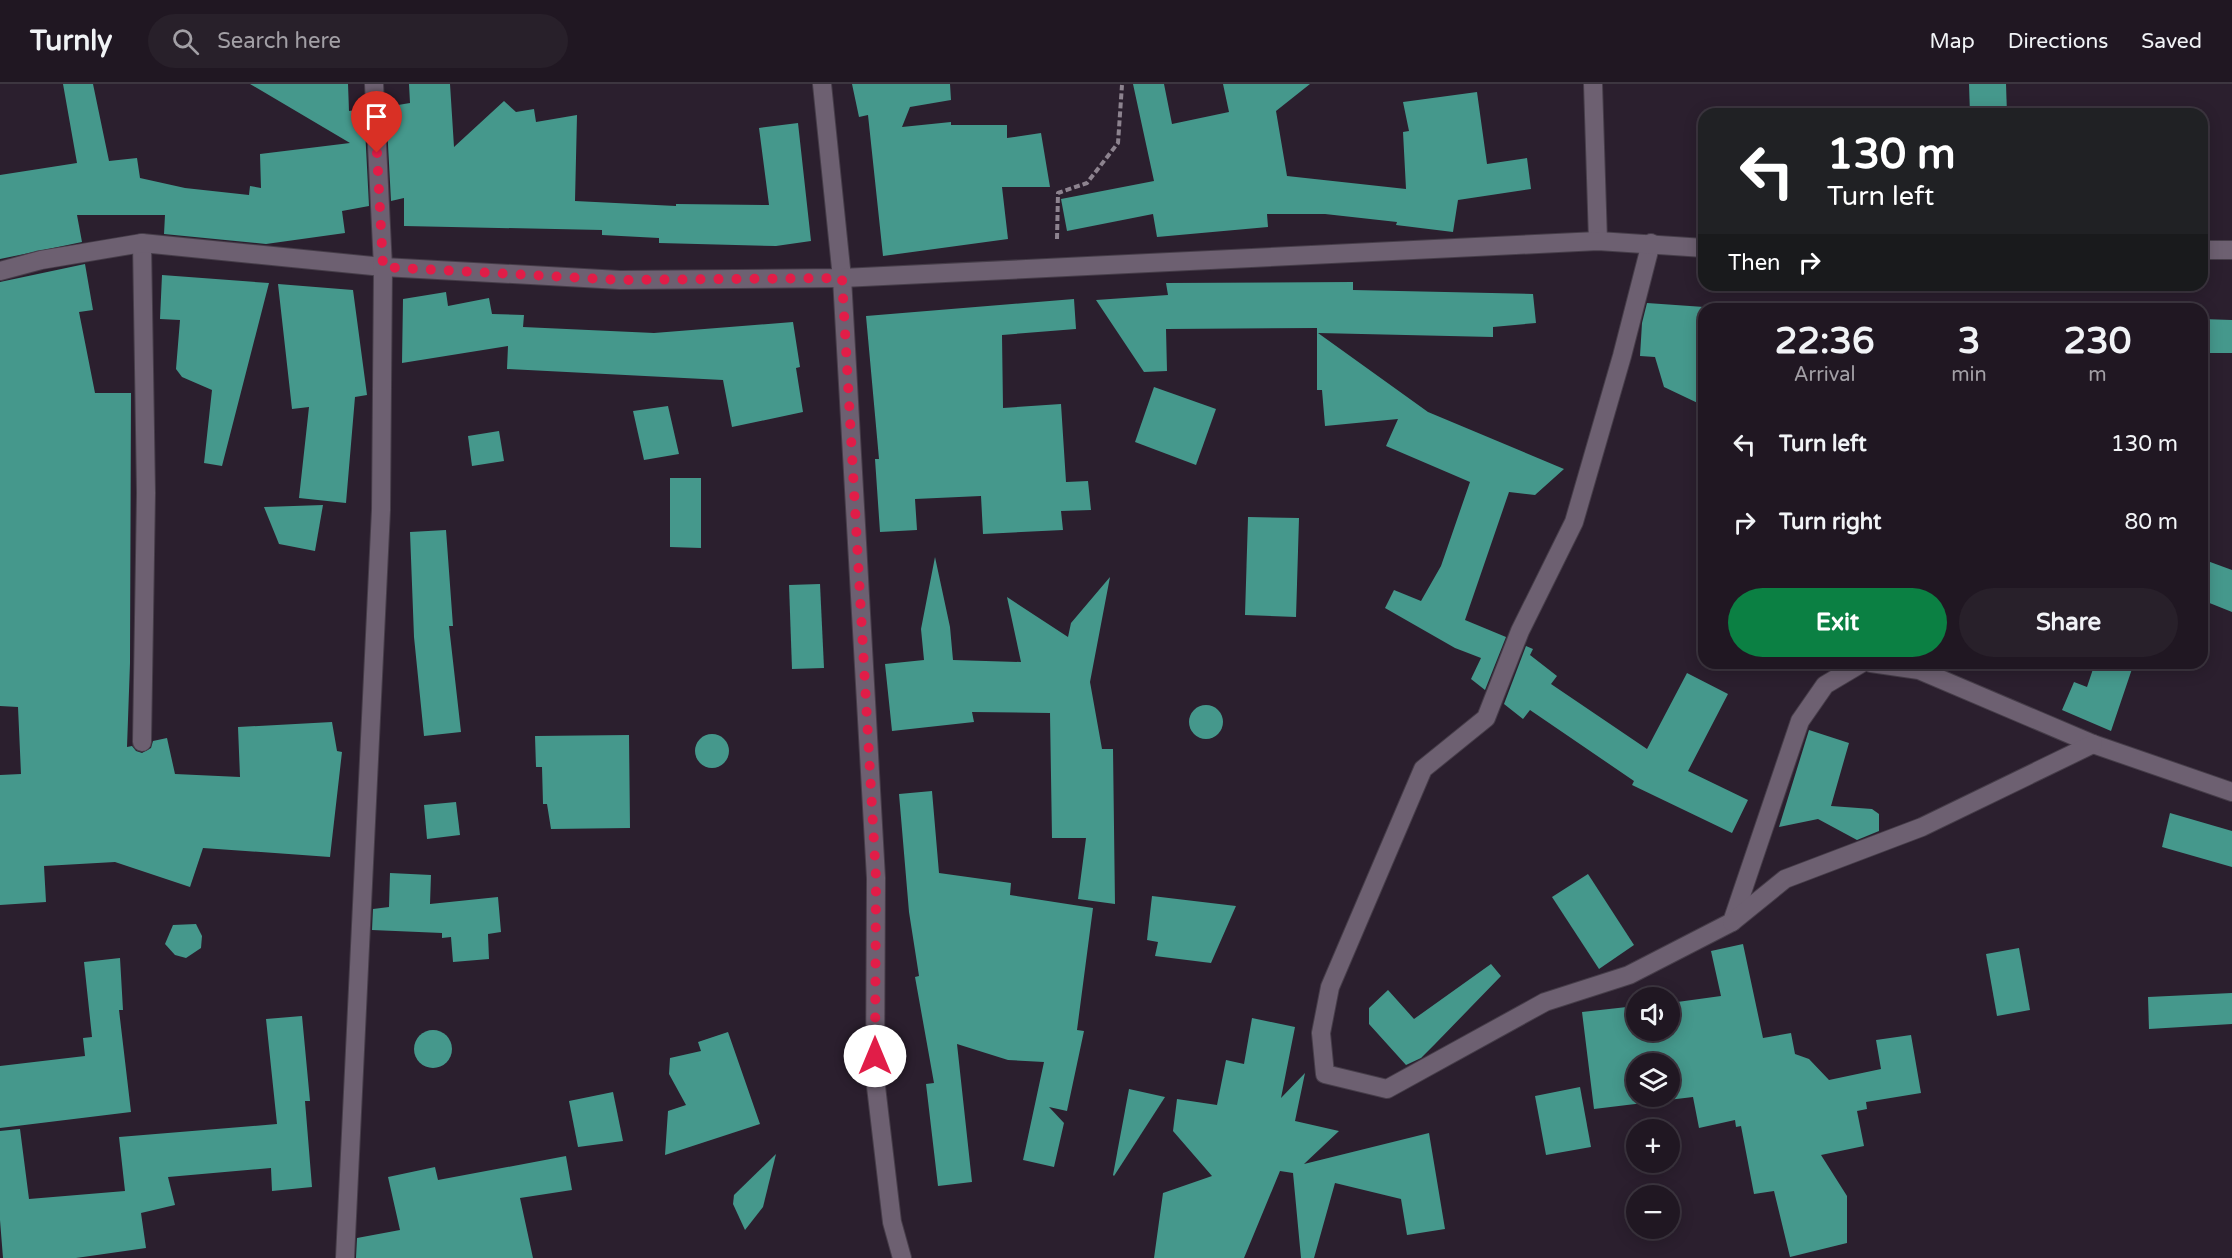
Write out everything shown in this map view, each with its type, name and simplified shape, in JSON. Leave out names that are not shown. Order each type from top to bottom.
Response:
[{"type":"street","points":[[345,1258],[381,510],[383,267],[374,84]]},
{"type":"street","points":[[822,84],[842,278],[876,878],[875,1078],[892,1222],[902,1258]]},
{"type":"street","points":[[1593,84],[1598,240]]},
{"type":"street","points":[[0,271],[41,260],[142,243],[383,267],[620,280],[842,278],[1598,240],[1698,247]]},
{"type":"street","points":[[142,243],[146,493],[142,742]]},
{"type":"street","points":[[1651,243],[1622,356],[1574,522],[1520,631],[1486,718],[1423,769],[1330,987],[1321,1033],[1325,1074],[1387,1089],[1545,1002],[1629,975],[1732,922],[1785,879],[1922,827],[2093,744]]},
{"type":"street","points":[[2208,250],[2232,250]]},
{"type":"street","points":[[1732,922],[1800,721],[1825,685],[1852,669]]},
{"type":"street","points":[[1912,669],[2093,744],[2232,792]]},
{"type":"path","points":[[1059,267],[1058,192],[1087,183],[1118,143],[1122,85]]},
{"type":"building","points":[[63,84],[93,84],[109,161],[137,158],[140,178],[185,188],[249,195],[250,186],[261,188],[260,154],[350,143],[250,84],[348,84],[349,111],[364,109],[369,206],[342,211],[345,233],[266,244],[164,234],[165,215],[77,215],[82,242],[0,259],[0,175],[77,163]]},
{"type":"building","points":[[409,84],[450,84],[454,147],[504,101],[516,112],[534,109],[536,122],[577,115],[575,201],[676,206],[676,204],[769,205],[759,128],[798,123],[811,241],[776,246],[659,243],[659,238],[602,235],[602,230],[404,226],[404,198],[391,201],[386,107],[410,103]]},
{"type":"building","points":[[852,84],[950,84],[951,100],[910,107],[902,127],[951,122],[951,125],[1007,125],[1007,138],[1041,133],[1050,187],[1002,187],[1008,239],[883,256],[868,115],[859,117]]},
{"type":"building","points":[[1133,84],[1164,84],[1172,124],[1229,112],[1223,84],[1310,84],[1276,111],[1287,176],[1406,189],[1403,132],[1409,131],[1403,102],[1477,92],[1487,164],[1527,158],[1531,189],[1458,200],[1453,232],[1396,225],[1397,222],[1325,214],[1267,214],[1268,227],[1157,237],[1153,214],[1067,231],[1061,199],[1154,181]]},
{"type":"building","points":[[1969,84],[2006,84],[2007,108],[1970,108]]},
{"type":"building","points":[[85,264],[93,310],[79,312],[95,393],[131,393],[130,663],[127,747],[132,746],[136,751],[142,753],[151,748],[153,741],[167,738],[175,774],[240,777],[238,727],[332,722],[337,751],[342,752],[330,857],[203,848],[190,887],[115,862],[44,866],[46,902],[0,905],[0,775],[21,774],[18,707],[0,706],[0,282]]},
{"type":"building","points":[[162,275],[269,283],[222,466],[204,463],[212,390],[182,377],[176,369],[180,320],[160,319]]},
{"type":"building","points":[[1353,282],[1353,290],[1533,294],[1536,323],[1493,327],[1493,337],[1318,333],[1428,412],[1564,469],[1535,495],[1509,492],[1465,620],[1506,637],[1485,690],[1471,679],[1481,658],[1455,648],[1385,608],[1394,590],[1421,601],[1441,566],[1470,482],[1386,446],[1398,419],[1325,426],[1322,390],[1317,390],[1317,328],[1166,329],[1167,371],[1144,372],[1096,300],[1168,295],[1166,283]]},
{"type":"building","points":[[278,284],[353,290],[367,395],[355,397],[346,503],[299,498],[309,407],[292,409]]},
{"type":"building","points":[[446,292],[448,306],[489,298],[492,314],[524,315],[523,327],[654,333],[793,322],[800,367],[796,368],[803,412],[732,427],[723,380],[507,369],[508,346],[402,363],[403,299]]},
{"type":"building","points":[[1074,299],[1076,329],[1002,335],[1003,408],[1061,404],[1066,482],[1088,481],[1091,510],[1061,511],[1063,530],[983,534],[981,496],[915,499],[917,530],[880,532],[875,459],[879,459],[866,316]]},
{"type":"building","points":[[1647,303],[1698,307],[1698,403],[1664,387],[1655,357],[1640,356],[1642,323]]},
{"type":"building","points":[[2208,319],[2232,320],[2232,353],[2208,353]]},
{"type":"building","points":[[1154,387],[1216,409],[1196,465],[1135,442]]},
{"type":"building","points":[[668,406],[679,454],[644,460],[633,411]]},
{"type":"building","points":[[499,431],[504,461],[472,466],[468,436]]},
{"type":"building","points":[[670,478],[701,478],[701,548],[670,547]]},
{"type":"building","points":[[323,505],[315,551],[279,544],[264,507]]},
{"type":"building","points":[[1248,517],[1299,518],[1296,617],[1245,615]]},
{"type":"building","points":[[446,530],[453,626],[449,626],[461,732],[424,736],[414,637],[410,532]]},
{"type":"building","points":[[935,557],[950,627],[953,660],[1021,662],[1007,597],[1068,637],[1071,623],[1110,577],[1090,682],[1102,749],[1113,749],[1115,904],[1078,899],[1086,838],[1052,838],[1050,713],[972,712],[974,722],[892,731],[885,664],[924,660],[921,629]]},
{"type":"building","points":[[2208,561],[2232,570],[2232,612],[2208,602]]},
{"type":"building","points":[[820,584],[824,668],[792,669],[789,585]]},
{"type":"building","points":[[1526,646],[1533,649],[1530,655],[1557,676],[1551,684],[1647,749],[1687,673],[1728,694],[1688,771],[1748,800],[1732,833],[1632,785],[1634,781],[1530,710],[1523,719],[1504,704]]},
{"type":"building","points":[[2093,669],[2132,669],[2111,731],[2062,710],[2074,682],[2087,687]]},
{"type":"building","points":[[1206,705],[1218,710],[1223,722],[1218,734],[1206,739],[1194,734],[1189,722],[1194,710]]},
{"type":"building","points":[[1809,730],[1849,743],[1831,806],[1872,809],[1879,814],[1879,831],[1857,840],[1818,819],[1779,827]]},
{"type":"building","points":[[712,734],[724,739],[729,751],[724,763],[712,768],[700,763],[695,751],[700,739]]},
{"type":"building","points":[[629,735],[630,828],[551,829],[547,804],[543,804],[542,767],[536,767],[535,736]]},
{"type":"building","points":[[932,791],[939,873],[1011,883],[1010,895],[1093,908],[1077,1030],[1084,1031],[1067,1111],[1049,1107],[1064,1123],[1054,1167],[1023,1160],[1044,1062],[1008,1060],[957,1044],[972,1182],[938,1186],[926,1084],[934,1083],[915,977],[919,976],[909,912],[899,794]]},
{"type":"building","points":[[456,802],[460,835],[427,839],[424,805]]},
{"type":"building","points":[[2170,813],[2232,831],[2232,867],[2162,847]]},
{"type":"building","points":[[390,873],[431,875],[430,904],[498,897],[501,932],[488,934],[489,959],[453,962],[451,937],[442,938],[442,933],[372,930],[373,909],[389,907]]},
{"type":"building","points":[[1588,874],[1634,945],[1599,969],[1552,897]]},
{"type":"building","points":[[1152,896],[1236,906],[1211,963],[1155,956],[1158,942],[1147,940]]},
{"type":"building","points":[[196,924],[202,936],[201,948],[186,958],[175,955],[165,944],[173,925]]},
{"type":"building","points":[[1743,944],[1763,1038],[1791,1033],[1795,1054],[1809,1059],[1829,1080],[1881,1069],[1876,1040],[1911,1035],[1921,1093],[1866,1102],[1867,1109],[1857,1111],[1864,1146],[1821,1155],[1847,1196],[1847,1243],[1790,1257],[1774,1191],[1754,1194],[1741,1126],[1736,1127],[1735,1120],[1699,1128],[1693,1097],[1680,1099],[1680,1053],[1626,1053],[1626,1105],[1594,1109],[1582,1012],[1626,1007],[1626,1041],[1680,1041],[1680,1002],[1721,996],[1711,951]]},
{"type":"building","points":[[2019,948],[2030,1010],[1997,1016],[1986,954]]},
{"type":"building","points":[[120,958],[123,1010],[119,1010],[131,1112],[0,1128],[0,1066],[85,1056],[83,1038],[92,1037],[84,962]]},
{"type":"building","points":[[1491,964],[1501,976],[1421,1058],[1406,1065],[1369,1024],[1369,1008],[1388,990],[1414,1019]]},
{"type":"building","points":[[2232,993],[2232,1024],[2149,1029],[2148,997]]},
{"type":"building","points":[[302,1016],[310,1101],[305,1101],[312,1187],[272,1191],[271,1168],[168,1177],[175,1205],[141,1213],[146,1248],[76,1258],[3,1258],[0,1220],[0,1131],[20,1129],[29,1199],[125,1191],[119,1137],[277,1124],[266,1019]]},
{"type":"building","points":[[1252,1018],[1295,1027],[1281,1098],[1305,1073],[1295,1121],[1339,1131],[1304,1164],[1429,1133],[1445,1229],[1407,1235],[1401,1199],[1335,1183],[1314,1258],[1301,1258],[1293,1173],[1280,1171],[1244,1258],[1154,1258],[1163,1193],[1212,1176],[1173,1131],[1177,1099],[1217,1105],[1226,1060],[1244,1064]]},
{"type":"building","points":[[433,1030],[447,1035],[452,1049],[447,1063],[433,1068],[419,1063],[414,1049],[419,1035]]},
{"type":"building","points":[[728,1032],[760,1124],[665,1155],[668,1111],[686,1105],[669,1074],[670,1058],[701,1051],[698,1042]]},
{"type":"building","points":[[1580,1087],[1591,1147],[1546,1155],[1535,1096]]},
{"type":"building","points":[[1129,1089],[1165,1097],[1114,1176],[1113,1175]]},
{"type":"building","points":[[613,1092],[623,1141],[578,1147],[569,1101]]},
{"type":"building","points":[[776,1154],[763,1207],[745,1230],[733,1204],[734,1195]]},
{"type":"building","points":[[566,1156],[572,1190],[520,1198],[533,1258],[356,1258],[357,1238],[400,1230],[388,1177],[435,1167],[438,1180]]},
{"type":"route","points":[[377,153],[383,267],[620,280],[842,278],[876,878],[875,1056]]}]
